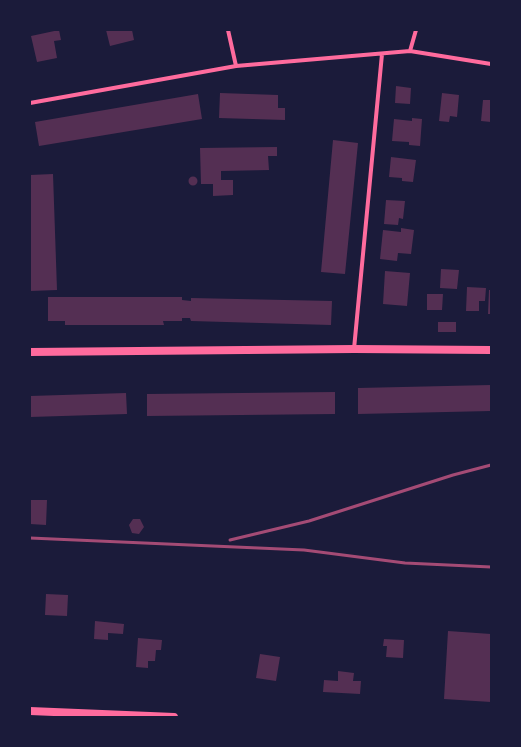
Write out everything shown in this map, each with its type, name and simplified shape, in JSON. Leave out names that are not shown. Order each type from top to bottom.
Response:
[{"type":"main road","points":[[30,352],[354,349],[491,350]]},
{"type":"main road","points":[[30,711],[174,717]]},
{"type":"street","points":[[228,30],[236,66]]},
{"type":"street","points":[[410,51],[416,30]]},
{"type":"street","points":[[30,103],[236,66],[410,51],[491,64]]},
{"type":"street","points":[[354,349],[382,54]]},
{"type":"building","points":[[59,30],[61,40],[54,41],[57,58],[37,62],[31,36]]},
{"type":"building","points":[[106,30],[132,30],[134,40],[110,46]]},
{"type":"building","points":[[396,86],[411,88],[410,104],[395,103]]},
{"type":"building","points":[[220,93],[278,95],[278,108],[285,108],[285,120],[219,118]]},
{"type":"building","points":[[442,93],[459,95],[457,117],[450,116],[449,122],[439,121]]},
{"type":"building","points":[[198,94],[202,119],[39,146],[35,122]]},
{"type":"building","points":[[483,100],[491,100],[491,122],[481,121]]},
{"type":"building","points":[[412,118],[422,119],[420,146],[409,145],[409,142],[392,141],[394,119],[412,121]]},
{"type":"building","points":[[333,140],[358,143],[345,274],[321,272]]},
{"type":"building","points":[[277,147],[277,156],[268,156],[269,170],[221,171],[221,180],[233,180],[233,195],[213,196],[213,184],[201,184],[200,148]]},
{"type":"building","points":[[391,157],[416,160],[413,182],[402,181],[402,178],[389,177]]},
{"type":"building","points":[[53,174],[57,290],[30,291],[30,175]]},
{"type":"building","points":[[191,177],[195,177],[197,181],[195,185],[191,185],[189,183],[189,179]]},
{"type":"building","points":[[386,200],[405,201],[403,219],[399,218],[398,225],[384,224]]},
{"type":"building","points":[[401,228],[414,230],[411,254],[398,253],[397,261],[380,259],[383,230],[401,232]]},
{"type":"building","points":[[441,269],[459,270],[457,289],[440,288]]},
{"type":"building","points":[[385,271],[410,273],[407,306],[383,304]]},
{"type":"building","points":[[467,287],[486,288],[485,301],[479,301],[479,311],[466,311]]},
{"type":"building","points":[[489,290],[491,290],[491,314],[488,314]]},
{"type":"building","points":[[427,294],[443,294],[442,310],[427,310]]},
{"type":"building","points":[[48,297],[182,297],[182,300],[191,301],[191,298],[332,301],[331,325],[191,321],[190,318],[182,318],[182,321],[163,321],[164,325],[65,325],[65,321],[48,321]]},
{"type":"building","points":[[438,322],[456,322],[456,332],[438,332]]},
{"type":"building","points":[[491,385],[491,411],[358,414],[358,388]]},
{"type":"building","points":[[335,392],[335,414],[147,416],[147,394]]},
{"type":"building","points":[[126,393],[127,414],[30,417],[30,396]]},
{"type":"building","points":[[30,500],[47,500],[46,525],[30,524]]},
{"type":"building","points":[[133,519],[140,519],[144,527],[139,534],[132,533],[129,525]]},
{"type":"building","points":[[46,594],[68,595],[67,616],[45,615]]},
{"type":"building","points":[[95,621],[124,624],[123,634],[108,633],[108,640],[94,639]]},
{"type":"building","points":[[448,631],[491,634],[491,702],[444,699]]},
{"type":"building","points":[[138,638],[162,640],[161,650],[156,650],[155,661],[148,661],[148,668],[136,667]]},
{"type":"building","points":[[384,639],[404,640],[403,658],[386,657],[387,646],[383,646]]},
{"type":"building","points":[[260,654],[280,657],[276,681],[256,678]]},
{"type":"building","points":[[338,671],[354,673],[353,681],[361,681],[360,694],[323,692],[324,680],[338,681]]},
{"type":"railway","points":[[230,540],[309,521],[453,475],[491,465]]},
{"type":"railway","points":[[30,538],[304,550],[405,563],[491,567]]}]
